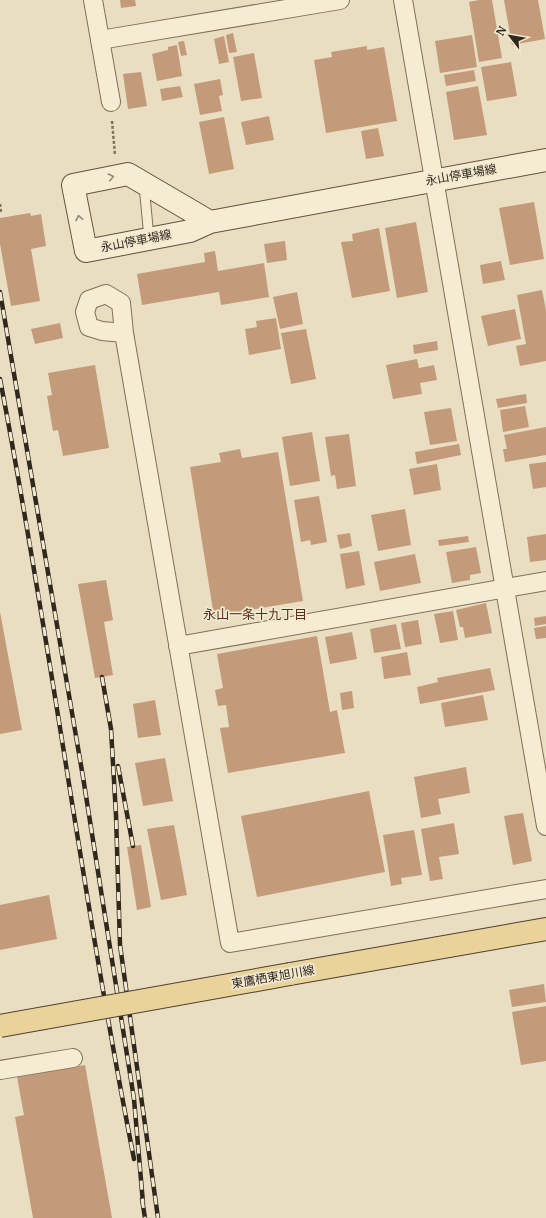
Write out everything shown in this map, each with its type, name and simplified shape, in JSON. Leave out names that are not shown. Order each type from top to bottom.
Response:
[{"type":"main road","name":"永山停車場線","points":[[210,222],[128,174],[73,185],[86,251],[190,231],[210,222],[546,160]]},
{"type":"main road","name":"東鷹栖東旭川線","points":[[0,1026],[546,929]]},
{"type":"street","points":[[94,0],[111,102]]},
{"type":"street","points":[[100,40],[340,0]]},
{"type":"street","points":[[404,0],[546,826]]},
{"type":"street","points":[[124,333],[230,943],[546,889]]},
{"type":"street","points":[[178,646],[546,581]]},
{"type":"street","points":[[0,1070],[73,1058]]},
{"type":"lane","points":[[144,184],[149,238]]},
{"type":"path","points":[[111,102],[117,176]]},
{"type":"path","points":[[0,204],[1,212]]},
{"type":"building","points":[[120,0],[135,0],[136,6],[121,8]]},
{"type":"building","points":[[492,0],[502,58],[479,62],[469,2]]},
{"type":"building","points":[[504,0],[538,0],[545,39],[512,45]]},
{"type":"building","points":[[233,33],[237,52],[229,53],[226,35]]},
{"type":"building","points":[[472,35],[477,67],[440,73],[435,41]]},
{"type":"building","points":[[224,36],[229,62],[219,64],[214,39]]},
{"type":"building","points":[[184,41],[187,55],[181,56],[178,42]]},
{"type":"building","points":[[177,45],[182,76],[157,81],[152,54],[168,50],[168,47]]},
{"type":"building","points":[[367,46],[367,50],[384,47],[397,121],[326,133],[314,60],[332,57],[331,52]]},
{"type":"building","points":[[254,53],[262,98],[241,101],[233,57]]},
{"type":"building","points":[[511,62],[517,96],[487,101],[481,67]]},
{"type":"building","points":[[474,70],[476,81],[446,86],[444,75]]},
{"type":"building","points":[[141,72],[147,106],[128,109],[123,74]]},
{"type":"building","points":[[220,79],[223,95],[219,96],[222,111],[200,115],[194,84]]},
{"type":"building","points":[[180,86],[183,97],[162,101],[160,89]]},
{"type":"building","points":[[478,86],[487,135],[454,140],[446,92]]},
{"type":"building","points":[[269,116],[274,140],[246,145],[241,122]]},
{"type":"building","points":[[224,117],[234,169],[209,174],[199,122]]},
{"type":"building","points":[[378,128],[384,156],[366,159],[361,131]]},
{"type":"building","points":[[534,202],[544,259],[510,265],[499,208]]},
{"type":"building","points":[[30,213],[31,216],[41,214],[46,246],[31,249],[40,301],[11,306],[0,244],[0,218]]},
{"type":"building","points":[[416,222],[428,292],[397,298],[385,228]]},
{"type":"building","points":[[379,228],[390,291],[352,298],[341,242],[353,241],[352,234]]},
{"type":"building","points":[[285,241],[287,260],[267,263],[264,244]]},
{"type":"building","points":[[215,251],[218,271],[264,263],[269,297],[221,305],[219,292],[142,305],[137,274],[205,262],[204,253]]},
{"type":"building","points":[[501,261],[505,280],[483,284],[480,265]]},
{"type":"building","points":[[542,290],[546,310],[546,361],[520,366],[516,346],[526,344],[517,295]]},
{"type":"building","points":[[297,292],[303,324],[280,329],[273,297]]},
{"type":"building","points":[[515,309],[521,339],[488,346],[481,316]]},
{"type":"building","points":[[276,318],[281,349],[249,355],[245,329],[257,327],[256,321]]},
{"type":"building","points":[[60,323],[63,338],[35,344],[31,329]]},
{"type":"building","points":[[306,329],[316,379],[291,384],[281,333]]},
{"type":"building","points":[[437,341],[438,350],[414,354],[413,345]]},
{"type":"building","points":[[417,359],[419,368],[434,365],[437,380],[420,383],[422,394],[393,399],[386,365]]},
{"type":"building","points":[[95,365],[109,448],[63,456],[58,430],[53,431],[47,396],[52,395],[48,373]]},
{"type":"building","points":[[526,394],[527,403],[498,408],[496,399]]},
{"type":"building","points":[[525,406],[529,427],[503,432],[500,410]]},
{"type":"building","points":[[451,408],[457,441],[430,445],[424,412]]},
{"type":"building","points":[[546,427],[546,455],[505,462],[503,449],[507,449],[504,435]]},
{"type":"building","points":[[312,432],[320,481],[290,486],[282,437]]},
{"type":"building","points":[[349,434],[356,486],[337,489],[335,475],[331,476],[325,437]]},
{"type":"building","points":[[459,444],[461,455],[417,464],[415,452]]},
{"type":"building","points":[[240,449],[242,458],[278,452],[303,601],[214,616],[190,467],[221,462],[219,453]]},
{"type":"building","points":[[546,462],[546,487],[533,489],[529,464]]},
{"type":"building","points":[[437,464],[441,490],[414,495],[409,469]]},
{"type":"building","points":[[319,496],[327,542],[311,545],[310,540],[301,542],[294,500]]},
{"type":"building","points":[[405,509],[411,545],[378,551],[371,515]]},
{"type":"building","points":[[350,533],[352,546],[340,549],[337,535]]},
{"type":"building","points":[[546,534],[546,560],[530,562],[527,537]]},
{"type":"building","points":[[468,536],[469,542],[439,546],[438,540]]},
{"type":"building","points":[[476,547],[481,573],[470,575],[470,580],[452,583],[446,552]]},
{"type":"building","points":[[359,551],[365,585],[346,589],[340,554]]},
{"type":"building","points":[[415,554],[421,583],[380,591],[374,562]]},
{"type":"building","points":[[106,580],[113,620],[104,622],[113,675],[95,678],[78,584]]},
{"type":"building","points":[[486,603],[492,633],[465,638],[463,627],[460,627],[456,610]]},
{"type":"building","points":[[453,611],[458,640],[440,643],[434,614]]},
{"type":"building","points":[[0,612],[22,730],[0,734]]},
{"type":"building","points":[[546,616],[546,624],[535,626],[534,618]]},
{"type":"building","points":[[418,620],[422,644],[405,647],[401,623]]},
{"type":"building","points":[[396,624],[401,649],[374,653],[370,629]]},
{"type":"building","points":[[546,626],[546,638],[536,639],[534,628]]},
{"type":"building","points":[[352,632],[357,659],[330,664],[325,637]]},
{"type":"building","points":[[317,636],[330,712],[337,710],[345,753],[228,773],[220,728],[229,727],[226,705],[218,706],[215,690],[223,688],[217,654]]},
{"type":"building","points":[[407,652],[411,675],[384,679],[381,657]]},
{"type":"building","points":[[490,668],[495,690],[420,704],[417,687],[438,682],[437,678]]},
{"type":"building","points":[[352,691],[354,708],[342,710],[340,693]]},
{"type":"building","points":[[483,695],[488,720],[445,727],[441,703]]},
{"type":"building","points":[[155,700],[161,735],[138,738],[133,704]]},
{"type":"building","points":[[165,758],[173,801],[143,806],[135,763]]},
{"type":"building","points":[[466,767],[470,793],[438,799],[441,814],[421,818],[414,777]]},
{"type":"building","points":[[369,791],[385,872],[257,897],[241,816]]},
{"type":"building","points":[[523,813],[532,861],[513,865],[504,816]]},
{"type":"building","points":[[454,823],[459,854],[439,857],[443,879],[430,881],[421,829]]},
{"type":"building","points":[[174,825],[187,895],[161,900],[147,829]]},
{"type":"building","points":[[414,830],[422,875],[401,878],[402,884],[391,886],[383,835]]},
{"type":"building","points":[[141,845],[151,907],[137,910],[127,847]]},
{"type":"building","points":[[49,895],[57,939],[0,950],[0,905]]},
{"type":"building","points":[[544,984],[546,1002],[512,1007],[509,990]]},
{"type":"building","points":[[546,1006],[546,1061],[521,1065],[512,1012]]},
{"type":"building","points":[[85,1065],[112,1218],[33,1218],[15,1117],[24,1115],[17,1077]]},
{"type":"railway","points":[[0,292],[83,777],[134,1099],[143,1203]]},
{"type":"railway","points":[[0,379],[35,574],[99,964],[134,1159]]},
{"type":"railway","points":[[102,677],[111,729],[116,815],[120,945],[158,1218]]},
{"type":"railway","points":[[118,766],[133,846]]},
{"type":"railway","points":[[142,1199],[145,1218]]},
{"type":"district","name":"永山一条十九丁目","points":[[255,614]]}]
